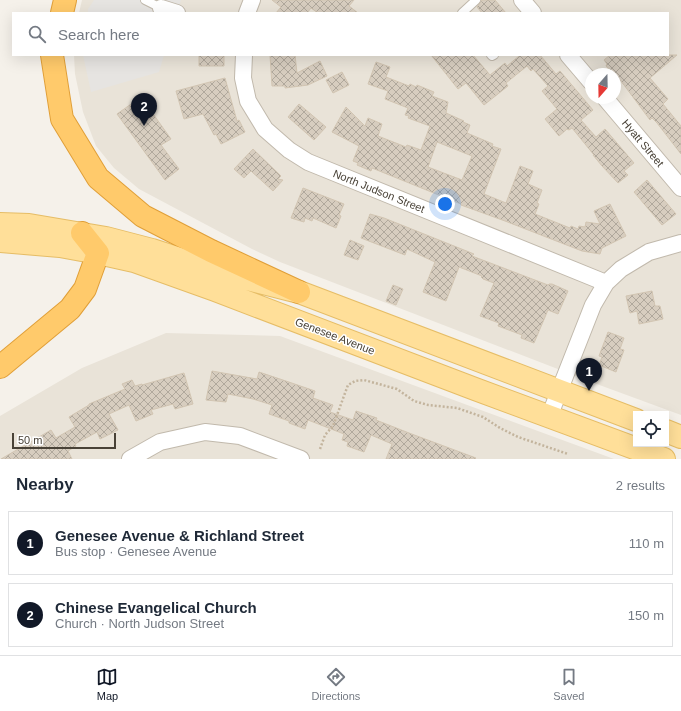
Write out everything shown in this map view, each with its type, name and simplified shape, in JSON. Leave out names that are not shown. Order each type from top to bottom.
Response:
[{"type":"highway","points":[[62,12],[65,0]]},
{"type":"highway","points":[[52,56],[62,119],[98,178],[143,216],[211,251],[299,292]]},
{"type":"highway","points":[[0,367],[70,309],[85,289],[98,253],[82,232]]},
{"type":"main road","points":[[0,224],[29,225],[82,232],[152,250],[216,271],[299,292],[633,419]]},
{"type":"main road","name":"Genesee Avenue","points":[[0,241],[60,246],[134,261],[664,459]]},
{"type":"main road","points":[[669,432],[681,437]]},
{"type":"street","points":[[247,12],[252,0]]},
{"type":"street","points":[[522,0],[532,12]]},
{"type":"street","points":[[161,8],[175,12]]},
{"type":"street","name":"North Judson Street","points":[[244,56],[243,78],[248,101],[265,129],[289,150],[308,162],[606,283]]},
{"type":"street","points":[[569,56],[585,75]]},
{"type":"street","name":"Hyatt Street","points":[[609,104],[681,188]]},
{"type":"street","points":[[549,417],[592,305],[606,283],[621,269],[649,252],[681,243]]},
{"type":"street","points":[[130,459],[160,442],[206,432],[240,436],[301,459]]},
{"type":"lane","points":[[146,0],[161,8]]},
{"type":"lane","points":[[463,12],[476,0]]},
{"type":"path","points":[[320,449],[325,435],[333,426],[348,385],[355,380],[364,380],[398,389],[414,401],[428,405],[457,408],[483,417],[518,437],[568,454]]},
{"type":"shaded area","points":[[82,0],[681,0],[681,415],[280,262],[252,249],[139,189],[114,168],[96,146],[83,112],[75,74],[74,56],[669,56],[669,12],[79,12]]},
{"type":"shaded area","points":[[94,0],[181,0],[177,12],[88,12],[88,9]]},
{"type":"shaded area","points":[[83,56],[164,56],[159,72],[91,92]]},
{"type":"shaded area","points":[[166,333],[280,336],[614,459],[0,459],[0,416],[82,368]]},
{"type":"building","points":[[272,0],[354,0],[349,6],[357,12],[317,12],[311,8],[308,12],[277,12],[281,7]]},
{"type":"building","points":[[482,0],[495,0],[505,12],[481,12],[477,7]]},
{"type":"building","points":[[677,55],[650,78],[668,99],[663,104],[681,126],[681,154],[657,123],[652,118],[650,120],[621,81],[621,68],[608,68],[606,66],[607,64],[604,60],[609,56]]},
{"type":"building","points":[[199,56],[224,56],[224,66],[199,66]]},
{"type":"building","points":[[270,56],[295,56],[297,73],[320,61],[327,76],[308,85],[285,88],[285,86],[272,86]]},
{"type":"building","points":[[432,56],[474,56],[490,75],[505,63],[507,66],[519,56],[541,56],[556,74],[560,71],[585,101],[585,104],[588,104],[593,110],[581,120],[596,137],[605,129],[634,163],[624,171],[628,175],[618,183],[602,166],[572,128],[569,130],[567,129],[559,136],[545,119],[557,109],[542,91],[548,86],[533,69],[531,71],[527,66],[506,83],[508,86],[484,105],[466,83],[458,89]]},
{"type":"building","points":[[376,62],[390,67],[386,77],[409,86],[410,84],[416,87],[417,85],[434,92],[432,96],[448,102],[446,113],[470,125],[467,133],[501,149],[484,194],[506,203],[520,166],[533,171],[528,184],[542,190],[535,214],[570,228],[571,226],[578,229],[579,226],[585,227],[586,222],[600,224],[594,211],[610,204],[626,236],[602,248],[600,254],[582,251],[461,205],[372,168],[371,171],[357,165],[358,163],[353,161],[359,146],[332,132],[346,107],[365,126],[368,118],[382,124],[378,136],[406,147],[407,145],[421,150],[430,126],[408,118],[409,116],[405,115],[408,108],[385,99],[388,91],[368,84]],"holes":[[[437,142],[472,156],[462,180],[428,167]]]},
{"type":"building","points":[[342,72],[349,85],[333,93],[326,80]]},
{"type":"building","points":[[225,78],[237,121],[239,120],[245,132],[221,144],[216,134],[214,135],[203,114],[184,119],[176,91]]},
{"type":"building","points":[[141,97],[171,139],[161,145],[179,169],[165,180],[117,114]]},
{"type":"building","points":[[299,104],[326,127],[314,140],[288,117]]},
{"type":"building","points":[[253,149],[281,176],[278,179],[283,180],[273,191],[251,171],[244,178],[234,169]]},
{"type":"building","points":[[647,180],[676,214],[662,225],[634,192]]},
{"type":"building","points":[[303,188],[344,204],[339,215],[341,216],[336,228],[313,218],[312,221],[305,218],[304,222],[291,218]]},
{"type":"building","points":[[370,214],[384,218],[474,254],[472,256],[548,285],[552,284],[568,291],[558,314],[548,310],[534,343],[521,338],[522,335],[498,326],[499,323],[480,316],[494,283],[483,279],[481,277],[482,276],[459,267],[446,301],[423,292],[435,262],[407,249],[405,255],[361,238]]},
{"type":"building","points":[[350,240],[364,246],[358,260],[344,255]]},
{"type":"building","points":[[393,285],[403,289],[396,305],[386,301]]},
{"type":"building","points":[[652,291],[655,306],[660,306],[663,319],[639,324],[637,311],[630,313],[626,296]]},
{"type":"building","points":[[608,332],[624,338],[620,349],[624,350],[616,372],[599,365],[602,357],[599,356]]},
{"type":"building","points":[[212,371],[257,379],[259,372],[315,391],[313,398],[333,405],[330,412],[353,420],[356,411],[476,458],[386,459],[392,444],[371,435],[364,452],[347,446],[348,442],[342,440],[344,434],[308,420],[305,429],[289,423],[289,421],[269,414],[272,405],[253,399],[228,394],[226,402],[206,400]]},
{"type":"building","points":[[184,373],[193,404],[175,409],[173,404],[151,410],[153,414],[136,421],[129,405],[109,414],[118,430],[100,439],[97,432],[75,444],[76,446],[68,451],[72,459],[1,459],[51,430],[56,438],[75,427],[69,417],[89,404],[125,389],[122,384],[132,380],[135,386],[142,385]]},
{"type":"place","name":"Chinese Evangelical Church","points":[[144,126]]},
{"type":"place","name":"Genesee Avenue & Richland Street","points":[[589,391]]}]
